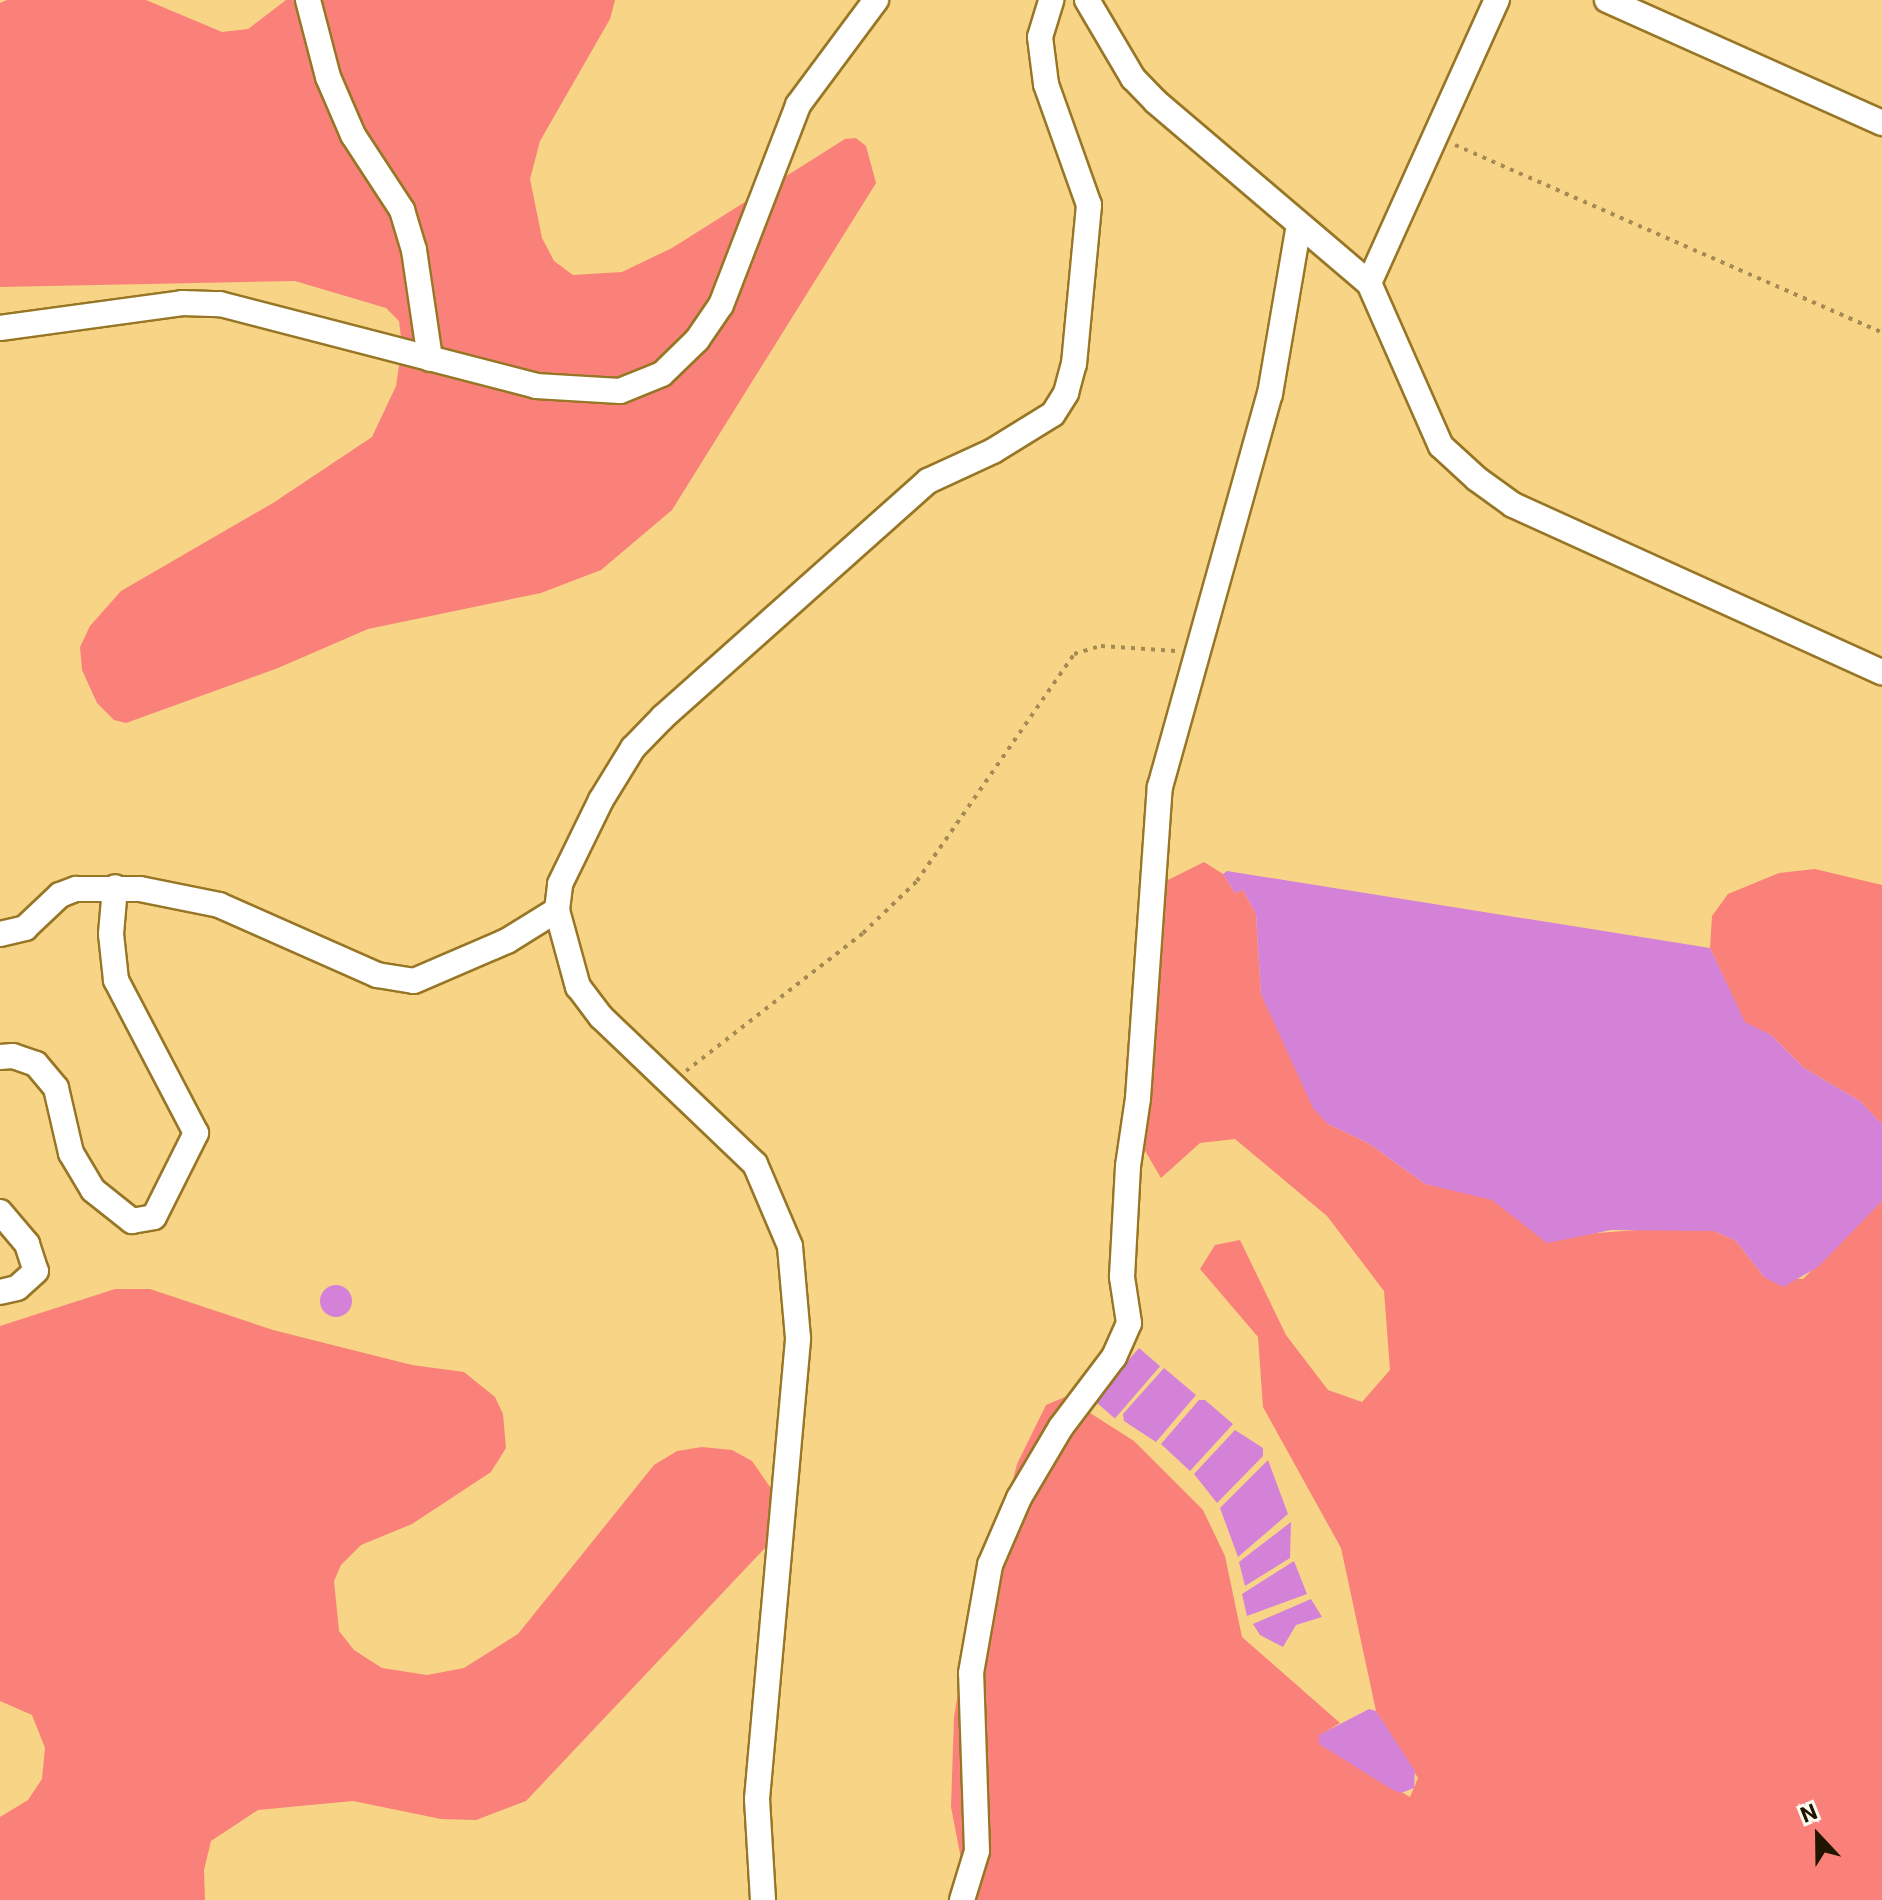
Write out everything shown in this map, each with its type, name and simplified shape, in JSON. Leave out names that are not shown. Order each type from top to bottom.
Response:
[{"type":"street","points":[[308,0],[328,77],[353,135],[402,210],[414,250],[430,359]]},
{"type":"street","points":[[0,328],[182,303],[220,304],[536,386],[620,391],[662,374],[697,340],[721,305],[798,105],[876,0]]},
{"type":"street","points":[[763,1900],[757,1799],[798,1338],[790,1246],[755,1164],[601,1017],[578,987],[557,910],[560,884],[574,849],[633,748],[663,717],[928,481],[993,451],[1053,414],[1066,393],[1074,364],[1089,205],[1046,84],[1040,37],[1051,0]]},
{"type":"street","points":[[1087,0],[1133,78],[1369,283],[1441,446],[1477,479],[1513,505],[1882,672]]},
{"type":"street","points":[[1369,283],[1497,0]]},
{"type":"street","points":[[1607,0],[1882,123]]},
{"type":"street","points":[[962,1900],[977,1851],[971,1673],[990,1565],[1019,1498],[1061,1427],[1114,1357],[1129,1323],[1122,1277],[1128,1166],[1138,1098],[1160,787],[1270,394],[1299,225]]},
{"type":"street","points":[[0,934],[25,928],[60,895],[115,887],[219,905],[397,981],[414,981],[507,941],[557,910]]},
{"type":"street","points":[[0,1057],[13,1056],[36,1064],[56,1088],[71,1153],[93,1190],[132,1221],[154,1217],[196,1133],[116,980],[111,934],[115,887]]},
{"type":"street","points":[[0,1212],[27,1244],[36,1271],[17,1288],[0,1292]]},
{"type":"path","points":[[1435,136],[1882,332]]},
{"type":"path","points":[[672,1082],[863,933],[917,881],[1074,654],[1101,646],[1198,652]]},
{"type":"shaded area","points":[[7,0],[146,0],[222,32],[248,29],[286,0],[615,0],[610,19],[540,141],[530,179],[542,238],[554,261],[573,275],[622,272],[672,248],[845,139],[856,138],[866,146],[876,183],[672,510],[601,570],[541,593],[368,629],[278,668],[126,723],[114,720],[97,703],[82,670],[80,647],[90,626],[121,591],[273,503],[372,437],[396,386],[402,345],[399,321],[386,308],[295,281],[0,287],[0,3]]},
{"type":"shaded area","points":[[1204,862],[1223,874],[1235,893],[1243,890],[1256,914],[1261,994],[1328,1124],[1368,1143],[1425,1184],[1479,1195],[1583,1234],[1679,1227],[1714,1231],[1736,1241],[1764,1277],[1803,1279],[1882,1201],[1882,1900],[969,1900],[951,1807],[954,1717],[981,1552],[1003,1519],[1017,1464],[1046,1405],[1065,1397],[1134,1441],[1203,1510],[1225,1556],[1242,1637],[1340,1723],[1320,1735],[1319,1744],[1410,1797],[1418,1778],[1376,1711],[1341,1548],[1263,1407],[1258,1337],[1200,1269],[1215,1245],[1240,1240],[1286,1335],[1328,1390],[1362,1402],[1390,1370],[1384,1291],[1327,1216],[1235,1139],[1200,1143],[1161,1178],[1144,1149],[1166,881]]},
{"type":"shaded area","points":[[1815,869],[1882,885],[1882,1124],[1860,1101],[1804,1068],[1771,1035],[1745,1023],[1710,948],[1712,916],[1728,894],[1779,873]]},
{"type":"shaded area","points":[[1227,871],[1710,948],[1745,1022],[1771,1035],[1804,1068],[1860,1101],[1882,1124],[1882,1201],[1818,1267],[1783,1287],[1764,1277],[1736,1241],[1714,1231],[1611,1230],[1547,1243],[1492,1200],[1425,1184],[1368,1143],[1328,1124],[1313,1108],[1261,994],[1256,914],[1243,890],[1235,893],[1223,874]]},
{"type":"shaded area","points":[[336,1285],[348,1289],[352,1301],[348,1313],[336,1317],[324,1313],[320,1301],[324,1289]]},
{"type":"shaded area","points":[[115,1289],[150,1289],[273,1330],[412,1365],[464,1372],[495,1397],[503,1414],[506,1448],[491,1472],[412,1524],[361,1545],[341,1565],[334,1581],[339,1631],[354,1650],[382,1668],[427,1675],[464,1668],[518,1634],[654,1465],[677,1451],[702,1447],[732,1450],[752,1461],[770,1487],[774,1509],[766,1547],[526,1801],[476,1820],[441,1819],[353,1801],[258,1810],[211,1841],[204,1870],[205,1900],[0,1900],[0,1817],[28,1800],[42,1779],[45,1748],[32,1715],[0,1701],[0,1326]]},
{"type":"shaded area","points":[[1139,1348],[1160,1366],[1115,1418],[1094,1400]]},
{"type":"shaded area","points":[[1164,1368],[1196,1395],[1156,1442],[1124,1421],[1123,1414]]},
{"type":"shaded area","points":[[1199,1400],[1205,1400],[1233,1424],[1190,1471],[1161,1444]]},
{"type":"shaded area","points":[[1235,1430],[1263,1448],[1263,1456],[1217,1503],[1194,1474]]},
{"type":"shaded area","points":[[1268,1460],[1288,1514],[1238,1557],[1220,1508]]},
{"type":"shaded area","points":[[1291,1522],[1290,1558],[1245,1586],[1239,1562]]},
{"type":"shaded area","points":[[1294,1561],[1307,1594],[1247,1616],[1242,1594]]},
{"type":"shaded area","points":[[1311,1599],[1322,1617],[1296,1625],[1283,1647],[1260,1635],[1253,1624]]},
{"type":"shaded area","points":[[1369,1709],[1376,1711],[1415,1771],[1414,1788],[1401,1793],[1393,1790],[1319,1744],[1319,1735]]}]
